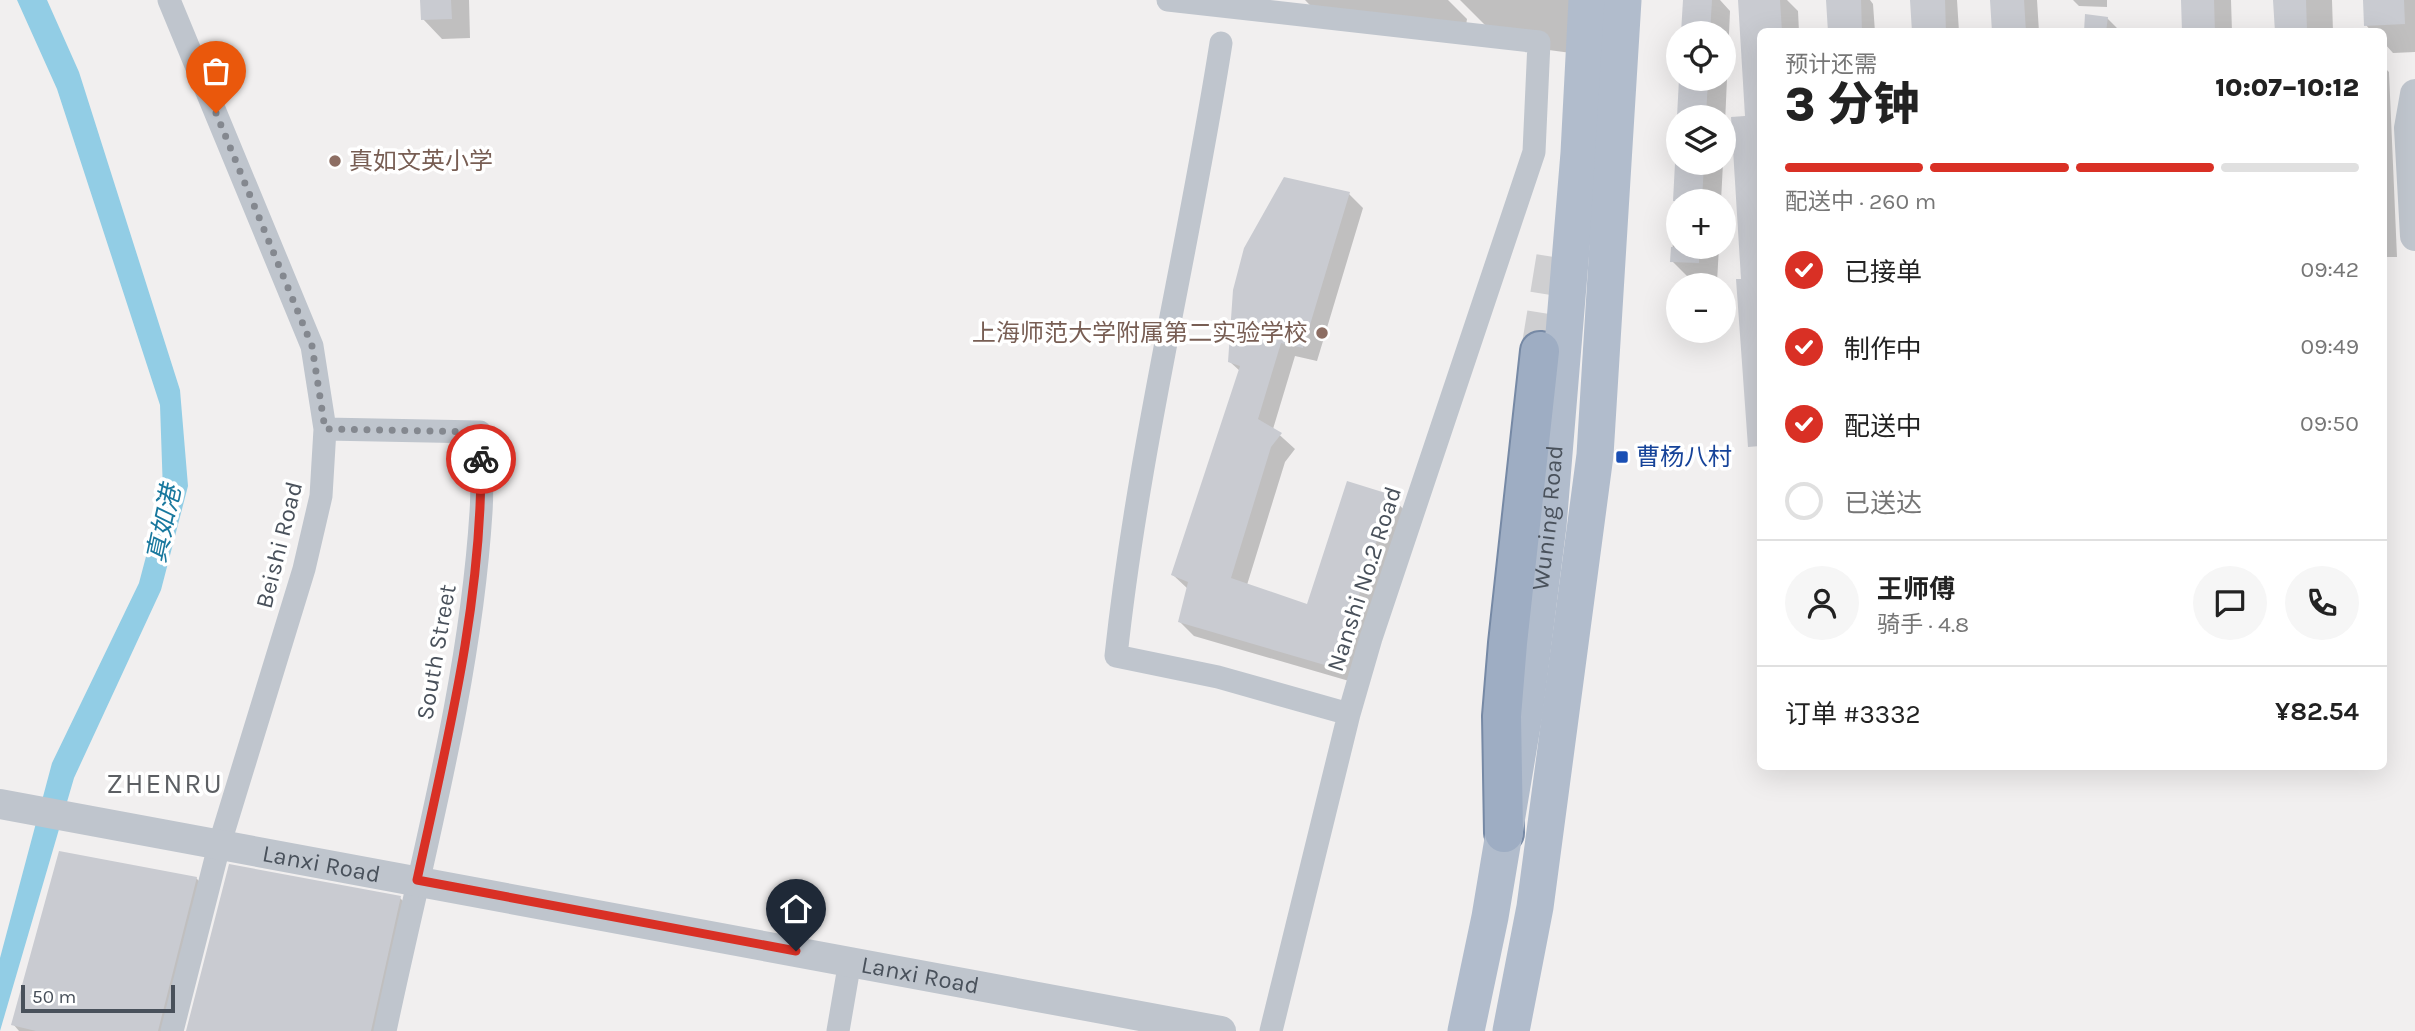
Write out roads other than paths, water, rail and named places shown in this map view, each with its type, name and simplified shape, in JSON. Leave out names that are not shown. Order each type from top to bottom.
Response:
[{"type":"highway","points":[[1504,833],[1503,704],[1540,351]]},
{"type":"main road","name":"Wuning Road","points":[[1466,1031],[1524,714],[1548,526],[1579,153],[1587,0]]},
{"type":"main road","name":"Wuning Road","points":[[1511,1031],[1535,907],[1595,455],[1623,0]]},
{"type":"street","name":"Beishi Road","points":[[169,0],[312,346],[325,429],[321,496],[304,569],[219,846],[172,1031]]},
{"type":"street","name":"Nanshi No.2 Road","points":[[1168,0],[1539,42],[1534,152],[1394,568],[1349,714],[1271,1031]]},
{"type":"street","points":[[1221,43],[1203,156],[1133,509],[1116,656],[1228,680],[1349,714]]},
{"type":"street","points":[[2415,94],[2409,128],[2415,236]]},
{"type":"street","name":"South Street","points":[[325,429],[480,432],[481,509],[473,601],[459,683],[385,1031]]},
{"type":"street","name":"Lanxi Road","points":[[0,804],[1221,1031]]},
{"type":"street","points":[[838,1031],[850,961]]},
{"type":"water","name":"真如港","points":[[17,0],[47,0],[79,72],[180,390],[188,486],[161,590],[74,778],[0,1031],[0,958],[52,763],[139,583],[163,492],[160,405],[57,89]]},
{"type":"tunnel","points":[[1540,351],[1557,247]]},
{"type":"place","name":"真如文英小学","points":[[335,161]]},
{"type":"place","name":"上海师范大学附属第二实验学校","points":[[1322,333]]},
{"type":"place","name":"曹杨八村","points":[[1622,457]]},
{"type":"district","name":"ZHENRU","points":[[165,783]]}]
